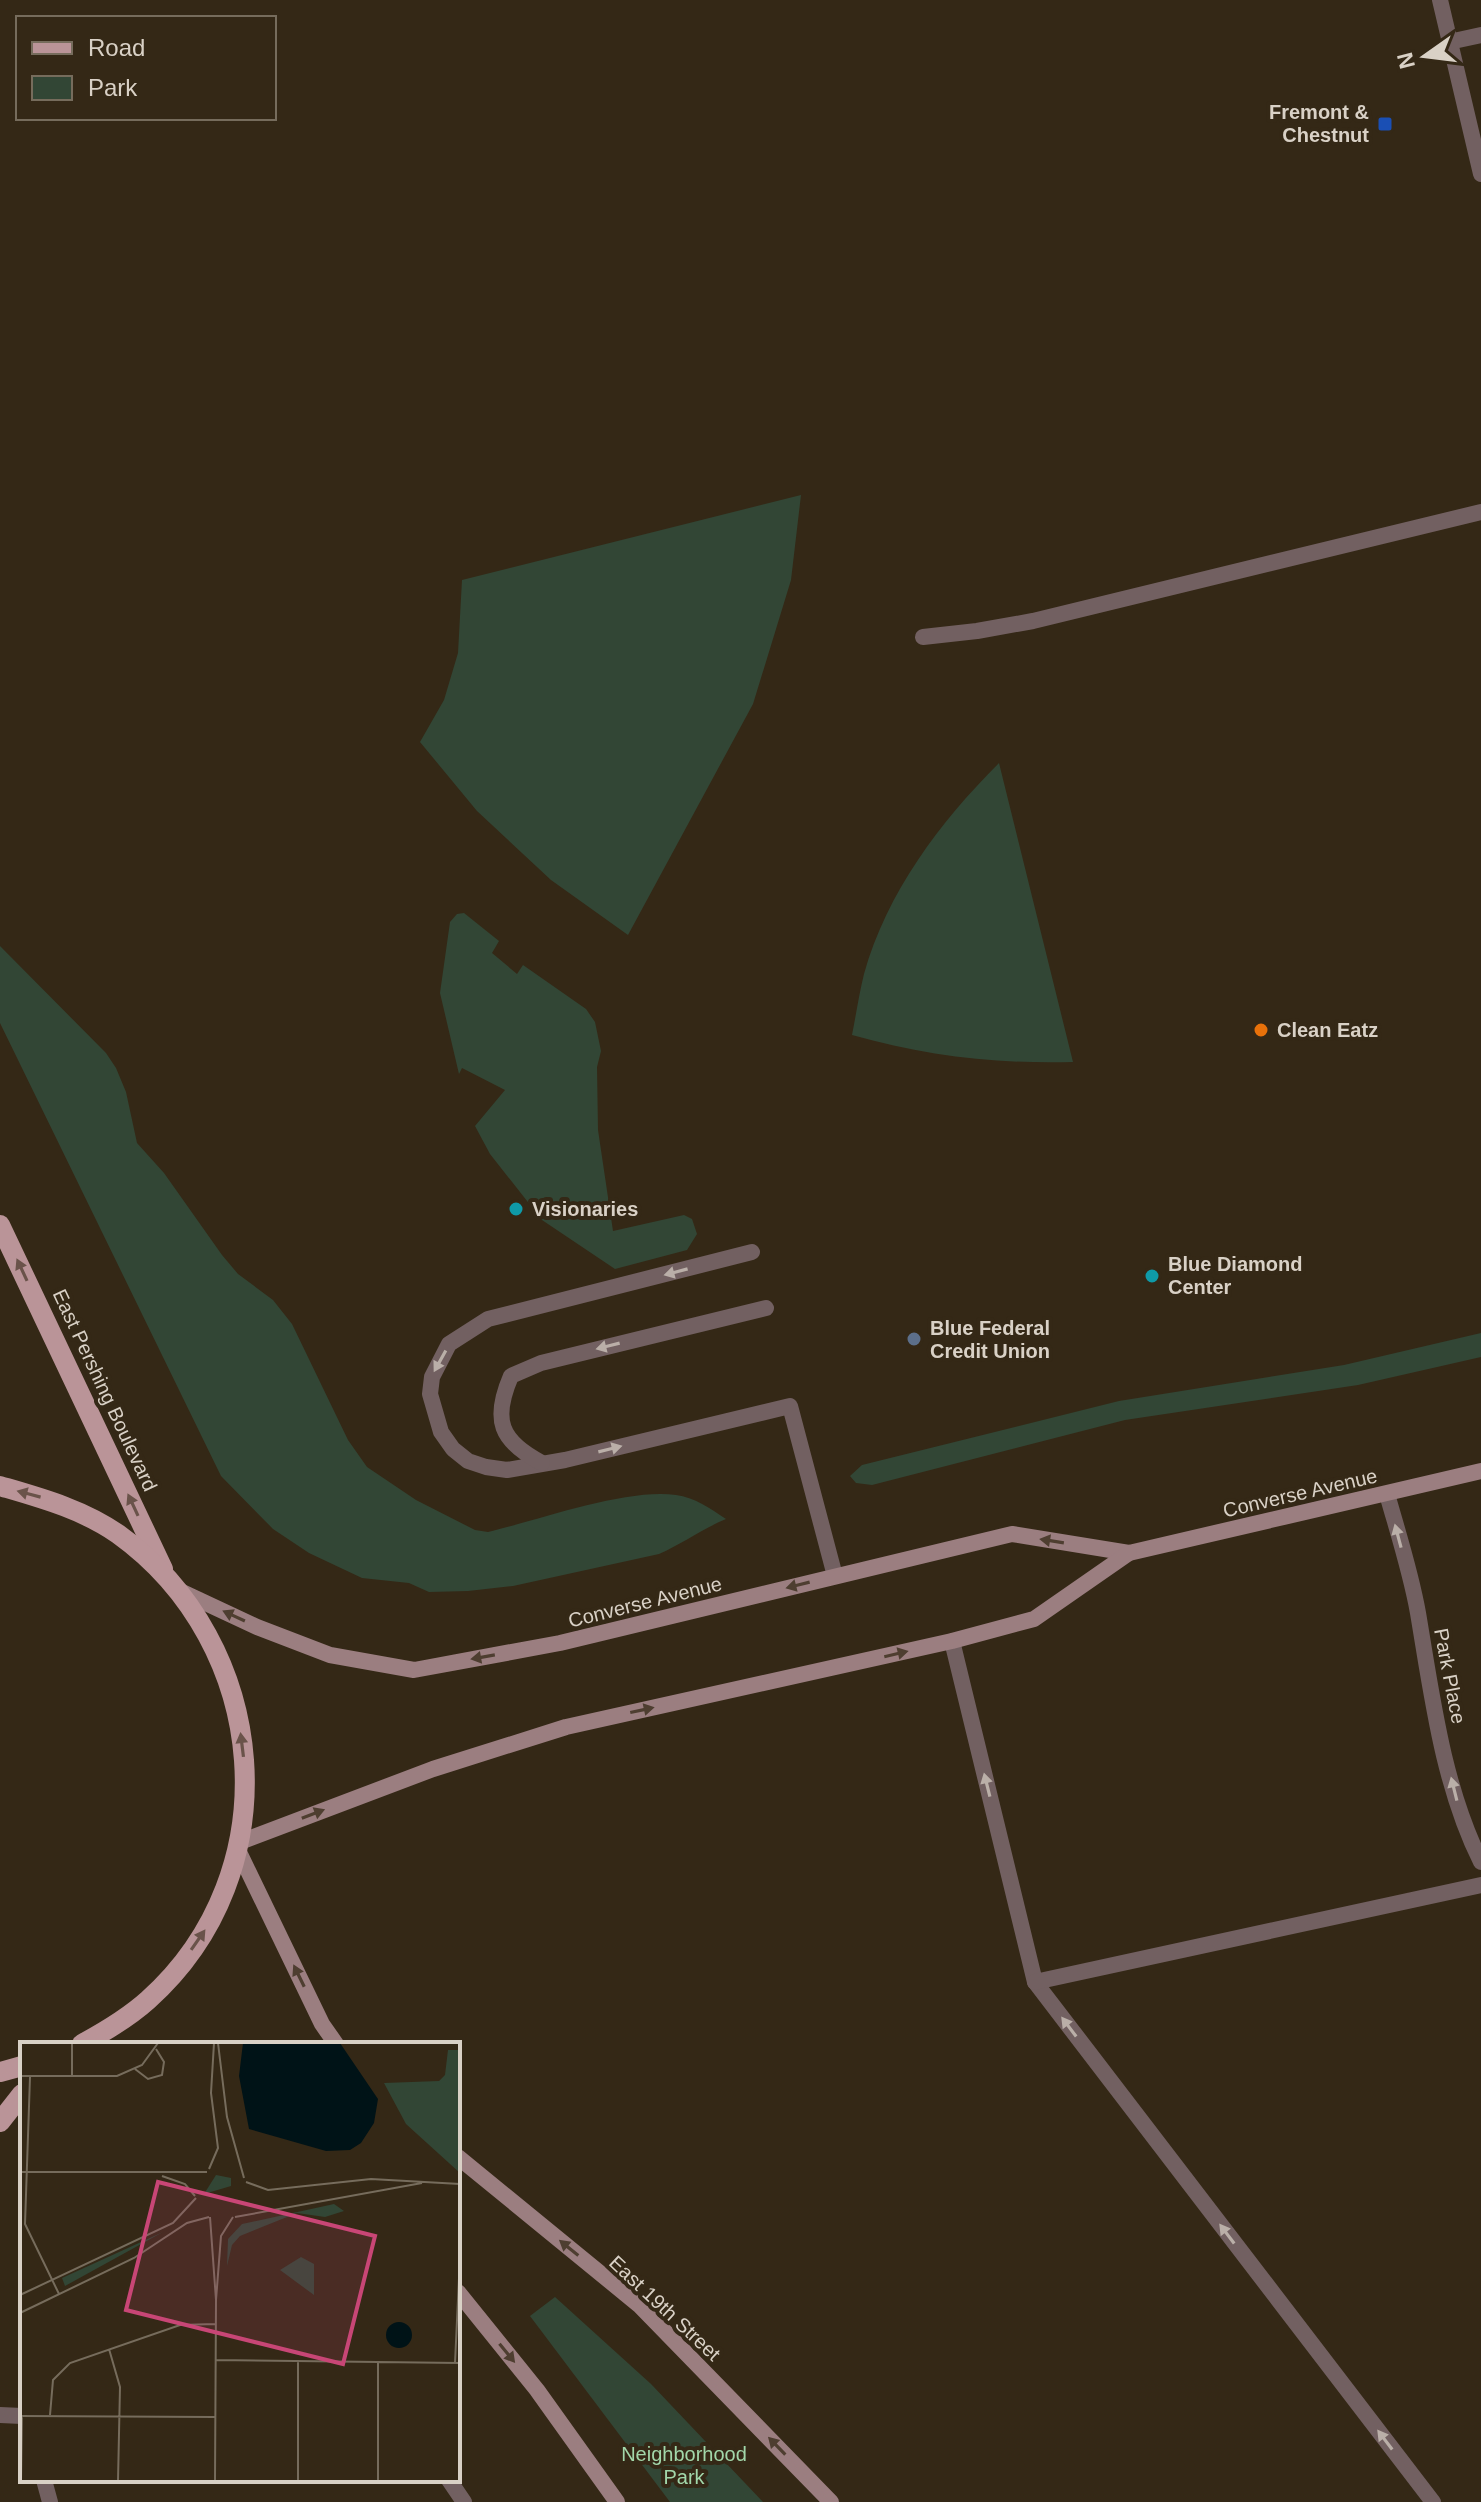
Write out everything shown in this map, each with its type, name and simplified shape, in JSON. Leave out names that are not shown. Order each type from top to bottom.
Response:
[{"type":"main road","name":"East Pershing Boulevard","points":[[0,1225],[173,1583],[215,1647],[238,1709],[246,1776],[239,1846],[224,1892],[211,1918],[179,1967],[148,2000],[112,2028],[86,2042]]},
{"type":"main road","name":"Converse Avenue","points":[[239,1846],[433,1769],[566,1727],[952,1641],[1034,1619],[1129,1553],[1481,1471]]},
{"type":"main road","name":"East Pershing Boulevard","points":[[0,1486],[61,1503],[117,1534],[173,1583]]},
{"type":"main road","name":"Converse Avenue","points":[[173,1583],[257,1627],[330,1655],[414,1670],[560,1643],[1012,1534],[1129,1553]]},
{"type":"main road","points":[[239,1846],[322,2024],[335,2042]]},
{"type":"main road","points":[[0,2072],[20,2067]]},
{"type":"main road","points":[[0,2122],[20,2097]]},
{"type":"main road","name":"East 19th Street","points":[[460,2159],[639,2305],[831,2502]]},
{"type":"main road","points":[[460,2294],[537,2390],[617,2502]]},
{"type":"street","points":[[1440,0],[1481,174]]},
{"type":"street","points":[[1449,42],[1481,35]]},
{"type":"street","points":[[923,637],[1033,621],[1481,512]]},
{"type":"street","points":[[752,1252],[510,1312],[474,1326],[449,1344],[432,1377],[430,1394],[441,1432],[453,1449],[468,1461],[507,1470],[565,1460],[790,1406],[835,1576]]},
{"type":"street","points":[[542,1463],[522,1452],[509,1437],[499,1416],[502,1397],[511,1376],[541,1363],[766,1308]]},
{"type":"street","name":"Park Place","points":[[1387,1494],[1418,1610],[1428,1683],[1459,1809],[1481,1862]]},
{"type":"street","points":[[952,1641],[1035,1982],[1433,2502]]},
{"type":"street","points":[[1035,1982],[1481,1885]]},
{"type":"street","points":[[0,2415],[20,2416]]},
{"type":"street","points":[[45,2482],[50,2502]]},
{"type":"street","points":[[450,2482],[464,2502]]},
{"type":"green space","points":[[801,495],[791,580],[753,704],[628,935],[551,880],[477,811],[420,742],[444,700],[458,653],[462,580]]},
{"type":"green space","points":[[999,763],[1073,1062],[1016,1062],[961,1057],[852,1035],[864,974],[886,915],[901,887],[936,834]]},
{"type":"green space","points":[[464,913],[499,941],[492,953],[517,974],[523,965],[586,1009],[595,1022],[601,1051],[597,1067],[598,1130],[613,1231],[684,1215],[692,1219],[697,1234],[687,1250],[615,1269],[542,1220],[490,1154],[475,1126],[505,1090],[462,1068],[459,1074],[440,993],[450,922],[457,914]]},
{"type":"green space","points":[[0,946],[106,1053],[126,1092],[137,1143],[164,1173],[238,1274],[273,1300],[292,1324],[348,1440],[367,1467],[416,1500],[475,1530],[488,1532],[608,1500],[656,1494],[689,1498],[726,1519],[659,1554],[513,1586],[429,1592],[409,1583],[362,1578],[309,1553],[273,1529],[221,1476],[0,1023]]},
{"type":"green space","points":[[1481,1333],[1481,1357],[1358,1385],[1125,1420],[872,1485],[856,1483],[850,1476],[862,1465],[1119,1401],[1344,1365]]},
{"type":"green space","name":"Neighborhood Park","points":[[555,2297],[651,2384],[763,2502],[670,2502],[530,2316]]},
{"type":"place","name":"Fremont & Chestnut","points":[[1385,124]]},
{"type":"place","name":"Clean Eatz","points":[[1261,1030]]},
{"type":"place","name":"Visionaries","points":[[516,1209]]},
{"type":"place","name":"Blue Diamond Center","points":[[1152,1276]]},
{"type":"place","name":"Blue Federal Credit Union","points":[[914,1339]]}]
